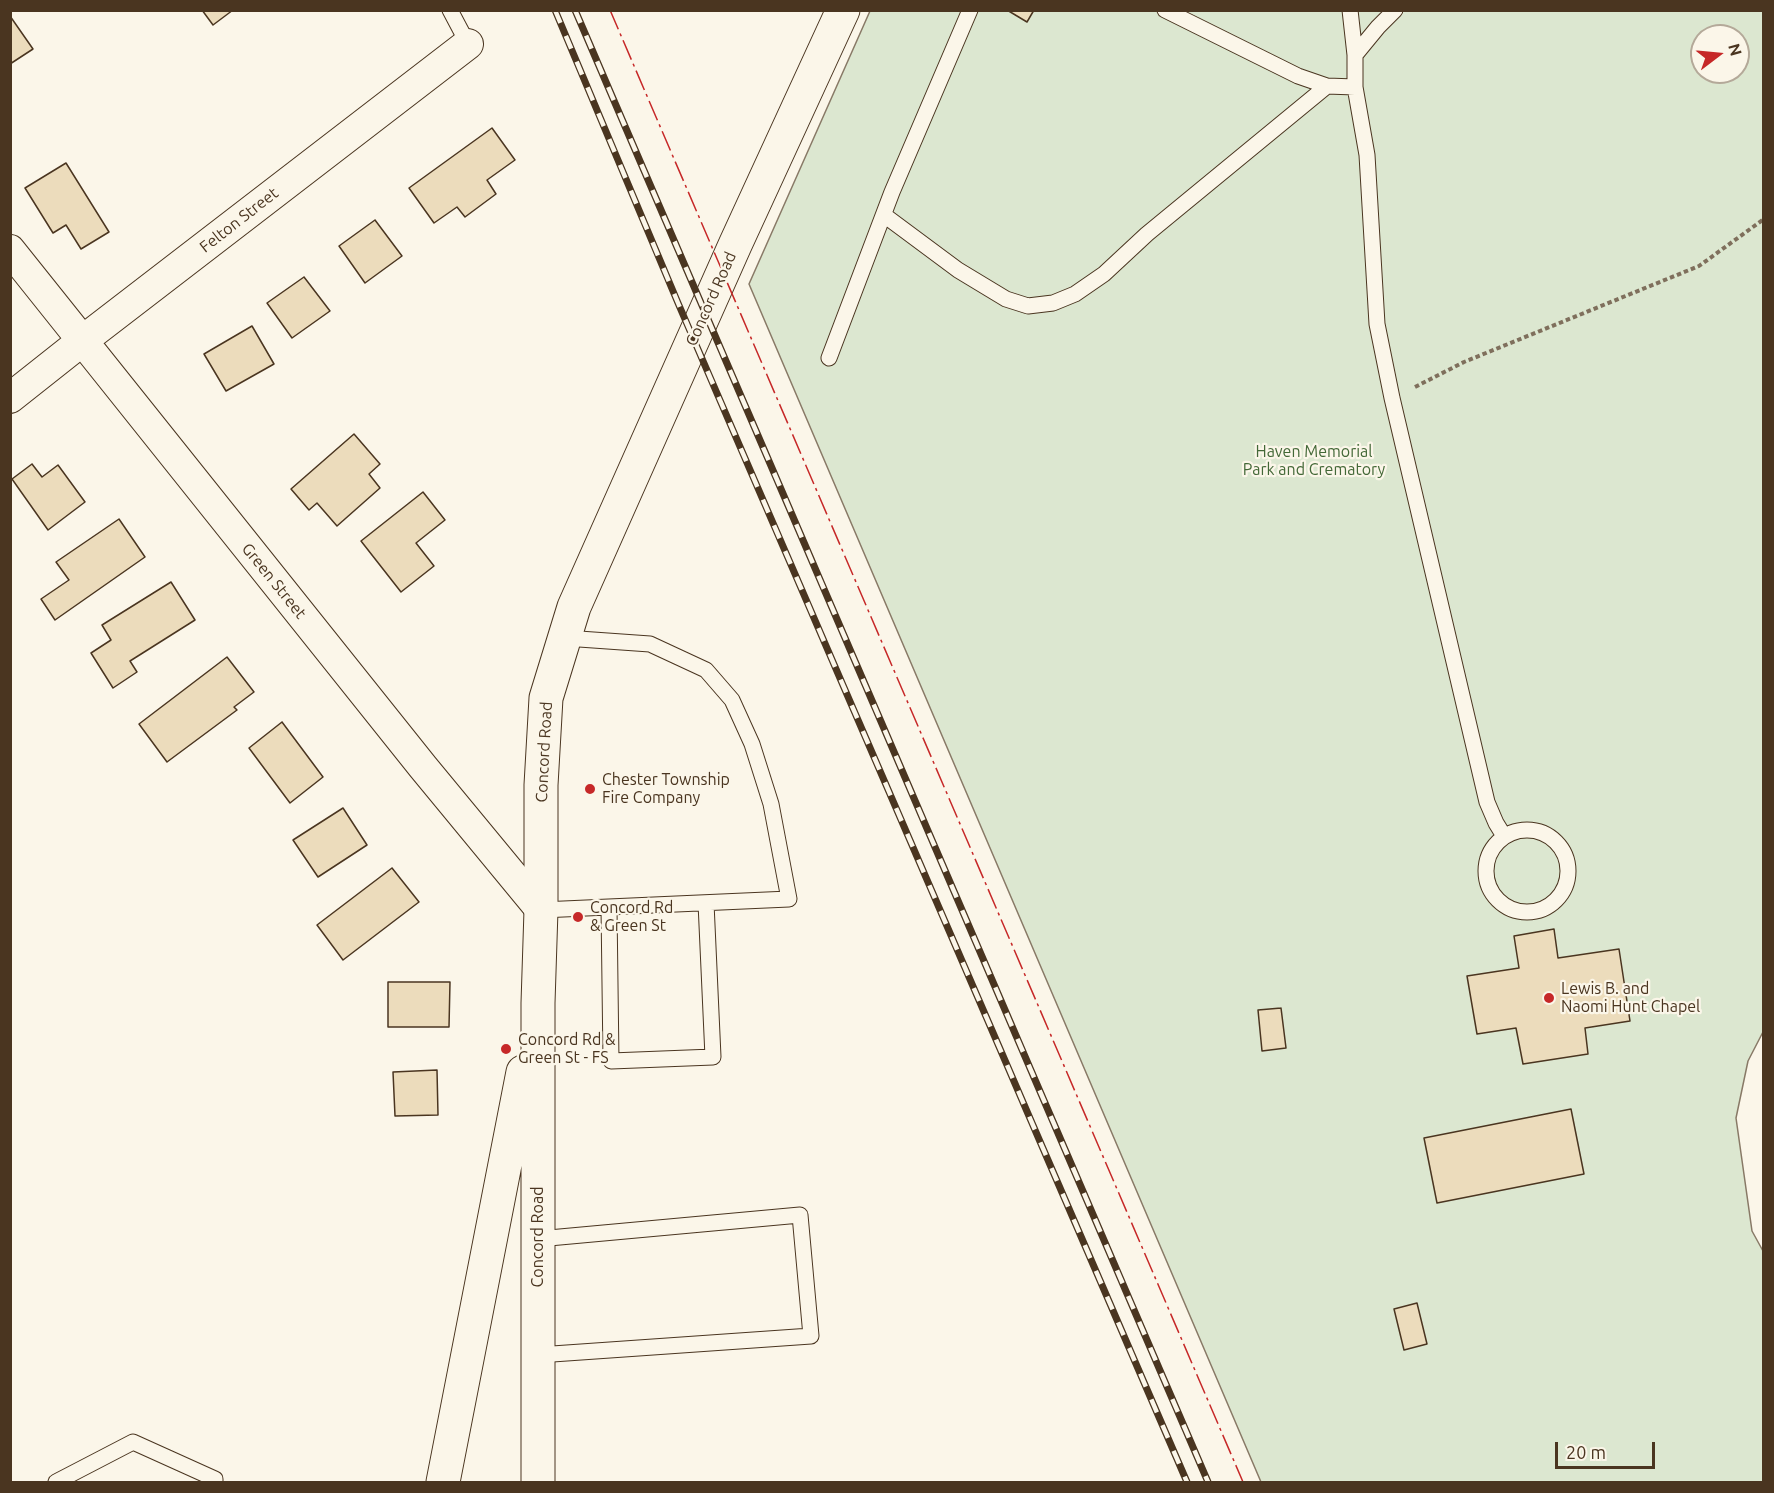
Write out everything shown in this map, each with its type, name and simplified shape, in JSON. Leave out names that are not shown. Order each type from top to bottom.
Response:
[{"type":"main road","name":"Concord Road","points":[[538,1482],[538,1003],[541,785],[546,698],[574,607],[735,245],[843,10]]},
{"type":"main road","points":[[443,1482],[538,1003]]},
{"type":"street","name":"Felton Street","points":[[10,398],[468,44]]},
{"type":"street","name":"Green Street","points":[[10,250],[423,767],[541,910]]},
{"type":"lane","points":[[450,10],[468,44]]},
{"type":"lane","points":[[829,358],[884,215],[970,10]]},
{"type":"lane","points":[[1165,10],[1298,76],[1327,86],[1355,87]]},
{"type":"lane","points":[[1350,10],[1355,55],[1355,87],[1367,155],[1377,324],[1392,398],[1487,802],[1504,836]]},
{"type":"lane","points":[[1355,55],[1395,10]]},
{"type":"lane","points":[[884,215],[958,270],[1006,299],[1028,306],[1053,303],[1075,294],[1104,274],[1147,234],[1327,86]]},
{"type":"lane","points":[[541,910],[789,899],[771,804],[752,744],[732,700],[706,670],[650,644],[565,638]]},
{"type":"lane","points":[[1518,831],[1535,831],[1550,837],[1562,850],[1567,866],[1566,882],[1560,894],[1549,905],[1538,910],[1520,911],[1503,904],[1493,893],[1487,880],[1487,864],[1491,851],[1504,836],[1518,831]]},
{"type":"lane","points":[[609,908],[611,1061],[702,1058],[713,1057],[706,903]]},
{"type":"lane","points":[[538,1239],[800,1215],[811,1336],[538,1355]]},
{"type":"lane","points":[[56,1482],[133,1442],[215,1479],[215,1482]]},
{"type":"path","points":[[1392,398],[1464,362],[1699,266],[1764,219]]},
{"type":"green space","name":"Haven Memorial Park and Crematory","points":[[870,11],[1763,11],[1764,1030],[1748,1061],[1736,1118],[1752,1231],[1763,1251],[1763,1482],[1261,1482],[749,284]]},
{"type":"building","points":[[202,10],[233,10],[213,25]]},
{"type":"building","points":[[1007,10],[1034,10],[1027,22]]},
{"type":"building","points":[[10,16],[33,49],[10,64]]},
{"type":"building","points":[[492,128],[515,160],[487,180],[496,194],[465,217],[457,207],[434,223],[409,188]]},
{"type":"building","points":[[66,163],[109,232],[81,249],[66,225],[53,233],[25,188]]},
{"type":"building","points":[[375,220],[402,256],[365,283],[339,246]]},
{"type":"building","points":[[304,277],[330,311],[292,338],[267,303]]},
{"type":"building","points":[[252,326],[274,364],[226,391],[204,354]]},
{"type":"building","points":[[354,434],[380,464],[369,474],[380,488],[337,526],[317,503],[309,510],[291,489]]},
{"type":"building","points":[[32,464],[42,477],[58,465],[85,502],[48,530],[12,479]]},
{"type":"building","points":[[423,492],[445,520],[416,543],[434,566],[401,592],[361,541]]},
{"type":"building","points":[[119,519],[145,557],[55,620],[41,599],[69,580],[56,562]]},
{"type":"building","points":[[171,582],[195,620],[130,661],[137,672],[113,688],[91,653],[111,640],[102,625]]},
{"type":"building","points":[[227,657],[254,692],[234,707],[237,710],[167,762],[139,724]]},
{"type":"building","points":[[282,722],[323,777],[290,803],[249,748]]},
{"type":"building","points":[[343,808],[367,845],[318,877],[293,840]]},
{"type":"building","points":[[392,868],[419,902],[343,960],[317,925]]},
{"type":"building","name":"Lewis B. and Naomi Hunt Chapel","points":[[1554,929],[1558,958],[1619,949],[1630,1021],[1585,1028],[1588,1054],[1523,1064],[1516,1028],[1477,1034],[1467,976],[1519,968],[1514,936]]},
{"type":"building","points":[[388,982],[450,982],[449,1027],[388,1027]]},
{"type":"building","points":[[1281,1008],[1286,1048],[1262,1051],[1258,1010]]},
{"type":"building","points":[[437,1070],[438,1115],[395,1116],[393,1072]]},
{"type":"building","points":[[1571,1109],[1584,1174],[1437,1203],[1424,1138]]},
{"type":"building","points":[[1417,1303],[1427,1344],[1404,1350],[1394,1309]]},
{"type":"railway","points":[[555,10],[678,303],[1187,1482]]},
{"type":"railway","points":[[575,10],[1208,1482]]},
{"type":"power","points":[[610,10],[1243,1482]]},
{"type":"place","name":"Chester Township Fire Company","points":[[590,789]]},
{"type":"place","name":"Concord Rd & Green St","points":[[578,917]]},
{"type":"place","name":"Lewis B. and Naomi Hunt Chapel","points":[[1549,998]]},
{"type":"place","name":"Concord Rd & Green St - FS","points":[[506,1049]]}]
